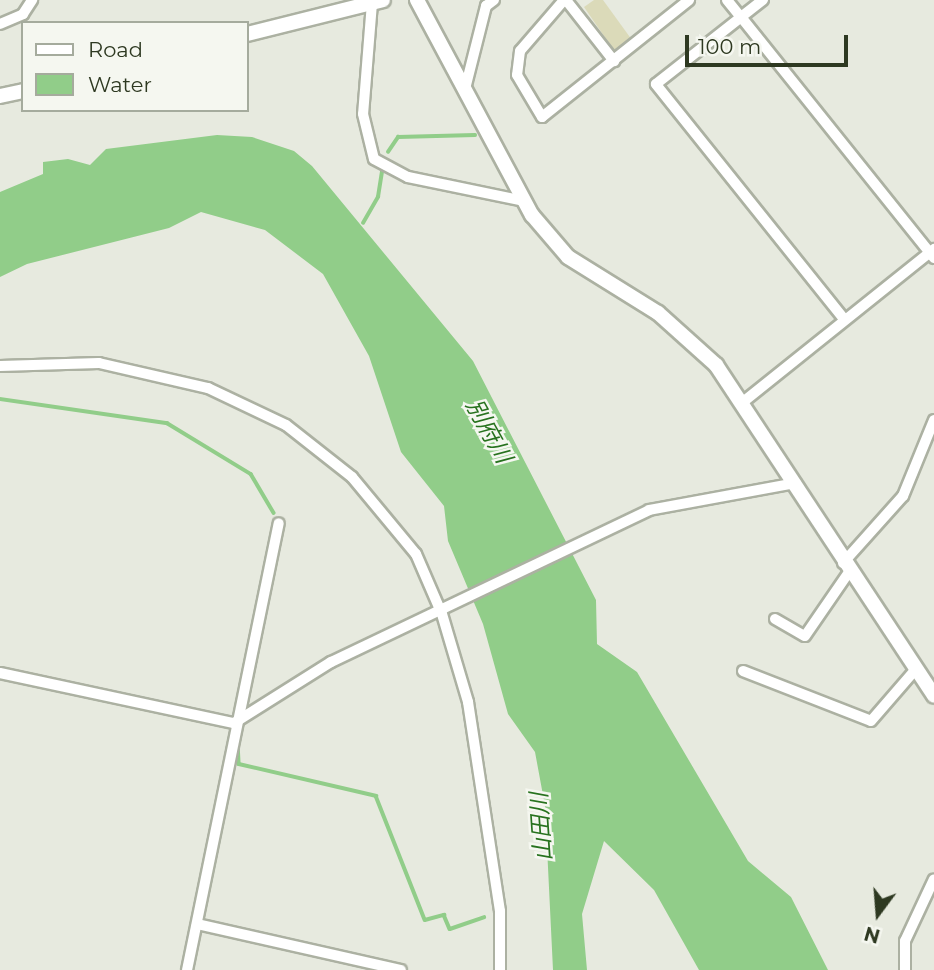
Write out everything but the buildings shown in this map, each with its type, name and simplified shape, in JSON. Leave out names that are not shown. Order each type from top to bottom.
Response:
[{"type":"street","points":[[0,24],[23,14],[32,0]]},
{"type":"street","points":[[417,0],[524,201],[568,257],[689,338],[743,402],[846,567],[934,696]]},
{"type":"street","points":[[465,89],[486,6],[494,0]]},
{"type":"street","points":[[614,61],[565,0],[520,51],[517,75],[542,117],[614,61],[676,4],[689,0]]},
{"type":"street","points":[[727,0],[932,253],[844,319],[743,402]]},
{"type":"street","points":[[763,0],[656,84],[844,319]]},
{"type":"street","points":[[248,34],[377,1],[363,114],[374,159],[408,177],[524,201]]},
{"type":"street","points":[[0,96],[21,91]]},
{"type":"street","points":[[0,366],[99,363],[208,388],[286,425],[352,477],[400,535],[442,614],[481,771],[500,911],[500,970]]},
{"type":"street","points":[[775,619],[805,636],[846,567],[903,496],[934,420]]},
{"type":"street","points":[[0,673],[234,723],[331,663],[442,614],[463,601],[649,510],[796,483]]},
{"type":"street","points":[[187,970],[234,723],[279,523]]},
{"type":"street","points":[[743,671],[871,722],[916,669]]},
{"type":"street","points":[[905,970],[905,941],[934,879]]},
{"type":"street","points":[[197,924],[401,970]]},
{"type":"shaded area","points":[[594,0],[603,0],[632,40],[615,52],[584,7]]},
{"type":"water","name":"別府川","points":[[217,135],[252,137],[294,151],[312,166],[473,361],[596,600],[597,644],[637,672],[748,861],[791,897],[828,970],[699,970],[654,890],[604,841],[582,914],[587,970],[553,970],[545,806],[535,752],[508,714],[483,624],[448,541],[444,506],[401,452],[369,356],[323,274],[265,230],[201,212],[169,228],[27,264],[0,277],[0,192],[43,174],[43,162],[68,159],[90,165],[106,149]]},
{"type":"waterway","points":[[388,152],[398,137],[475,135]]},
{"type":"waterway","points":[[363,223],[378,197],[382,171]]},
{"type":"waterway","points":[[0,399],[167,423],[251,474],[274,513]]},
{"type":"waterway","points":[[238,743],[239,764],[376,796],[425,920],[444,915],[450,929],[484,917]]},
{"type":"water label","name":"山田川","points":[[541,827]]}]
